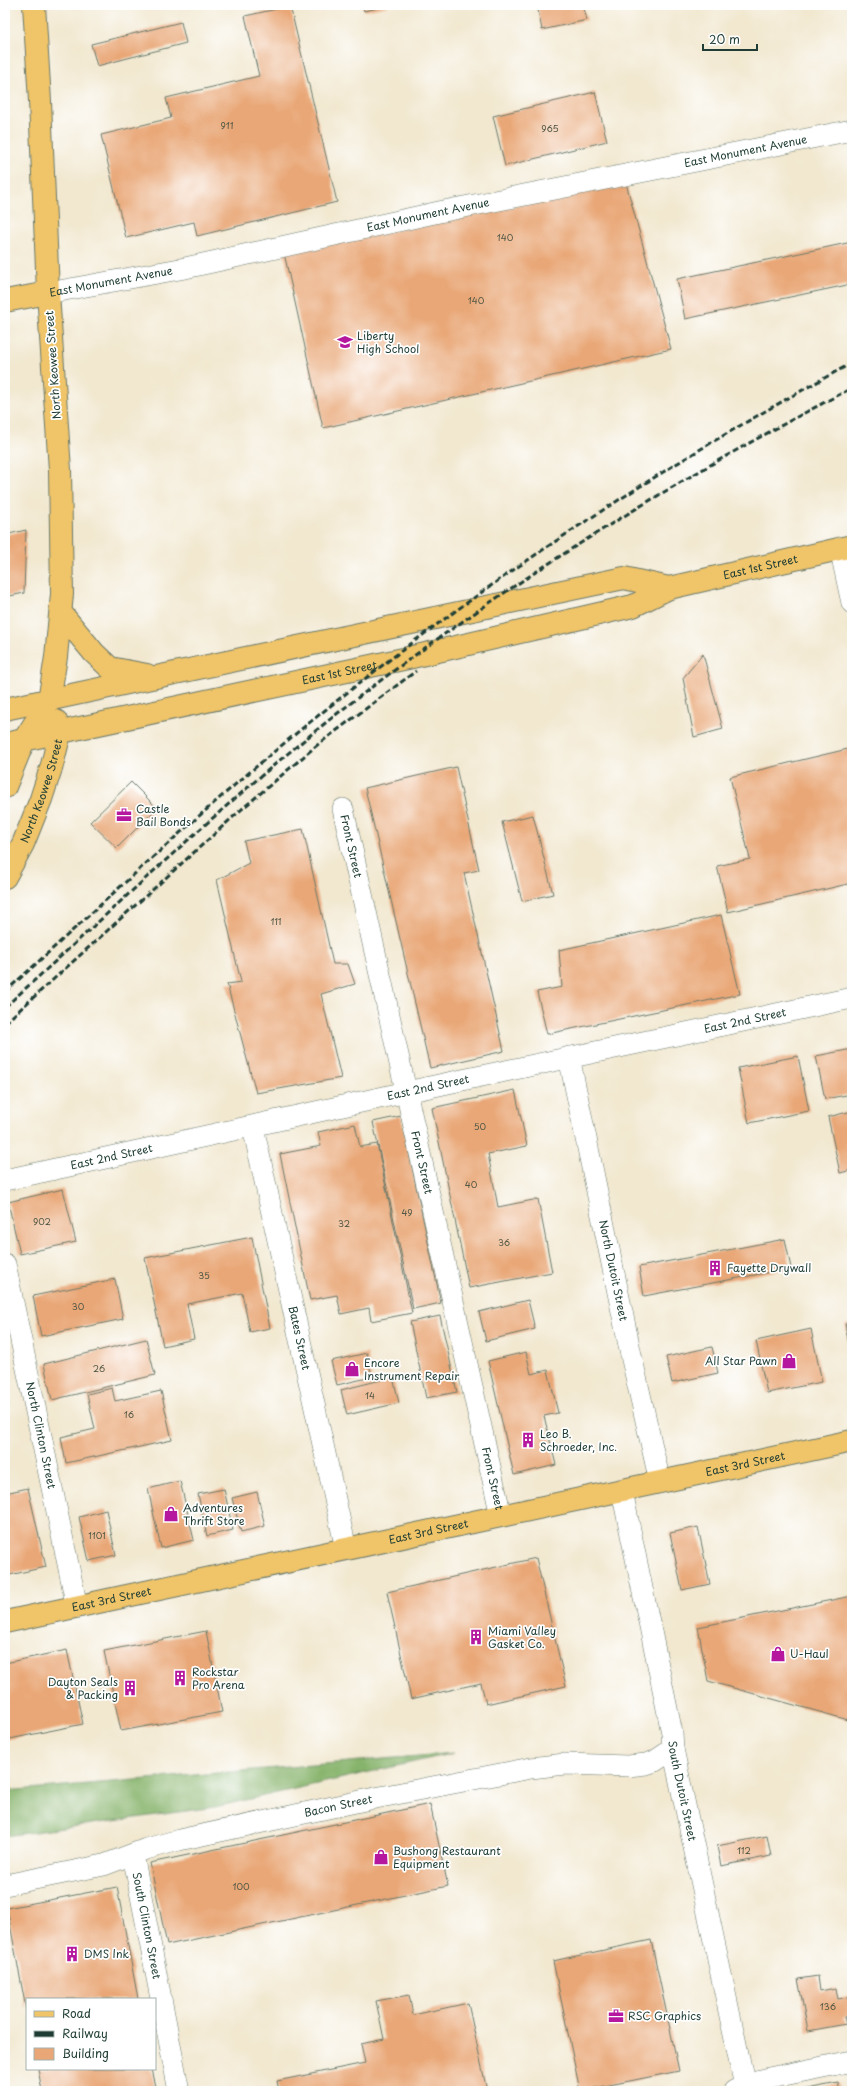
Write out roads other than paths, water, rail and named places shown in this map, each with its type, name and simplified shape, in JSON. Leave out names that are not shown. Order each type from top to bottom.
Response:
[{"type":"main road","name":"North Keowee Street","points":[[5,877],[23,844],[41,799],[60,733],[49,701],[61,613],[62,573],[60,470],[48,293],[40,101],[34,5]]},
{"type":"main road","name":"East Monument Avenue","points":[[5,301],[48,293]]},
{"type":"main road","name":"East 1st Street","points":[[15,742],[408,658],[633,606],[669,588],[846,547]]},
{"type":"main road","name":"East 1st Street","points":[[5,709],[49,701],[624,578],[669,588]]},
{"type":"main road","points":[[61,613],[94,653],[110,668],[160,677]]},
{"type":"main road","name":"North Keowee Street","points":[[5,787],[15,742],[49,701]]},
{"type":"main road","name":"East 3rd Street","points":[[5,1622],[852,1441]]},
{"type":"street","name":"East Monument Avenue","points":[[48,293],[185,268],[454,209],[852,130]]},
{"type":"street","points":[[846,547],[852,603]]},
{"type":"street","name":"Front Street","points":[[344,808],[502,1516]]},
{"type":"street","name":"East 2nd Street","points":[[5,1180],[407,1092],[852,998]]},
{"type":"street","name":"North Dutoit Street","points":[[570,1057],[631,1355],[660,1482]]},
{"type":"street","name":"Bates Street","points":[[253,1126],[346,1549]]},
{"type":"street","name":"North Clinton Street","points":[[5,1264],[76,1607]]},
{"type":"street","name":"South Dutoit Street","points":[[622,1491],[672,1733],[673,1749],[741,2089]]},
{"type":"street","name":"Bacon Street","points":[[5,1885],[104,1865],[133,1855],[146,1848],[179,1840],[531,1768],[565,1764],[628,1766],[646,1764],[655,1761],[673,1749]]},
{"type":"street","name":"South Clinton Street","points":[[133,1855],[179,2091]]},
{"type":"street","points":[[741,2089],[755,2080],[852,2061]]},
{"type":"railway","points":[[5,992],[162,849],[242,779],[283,744],[386,662],[515,569],[647,482],[714,441],[852,363]]},
{"type":"railway","points":[[5,1007],[252,783],[338,713],[399,667],[461,623],[588,538],[718,460],[852,388]]},
{"type":"railway","points":[[5,1023],[242,809],[316,746],[416,671]]},
{"type":"place","name":"Liberty High School","points":[[345,342]]},
{"type":"place","name":"Castle Bail Bonds","points":[[124,815]]},
{"type":"place","name":"Fayette Drywall","points":[[715,1268]]},
{"type":"place","name":"All Star Pawn","points":[[789,1361]]},
{"type":"place","name":"Encore Instrument Repair","points":[[352,1369]]},
{"type":"place","name":"Leo B. Schroeder, Inc.","points":[[528,1440]]},
{"type":"place","name":"Adventures Thrift Store","points":[[171,1514]]},
{"type":"place","name":"Miami Valley Gasket Co.","points":[[476,1637]]},
{"type":"place","name":"U-Haul","points":[[778,1654]]},
{"type":"place","name":"Rockstar Pro Arena","points":[[180,1678]]},
{"type":"place","name":"Dayton Seals & Packing","points":[[130,1688]]},
{"type":"place","name":"Bushong Restaurant Equipment","points":[[381,1857]]},
{"type":"place","name":"DMS Ink","points":[[72,1954]]},
{"type":"place","name":"RSC Graphics","points":[[616,2016]]}]
